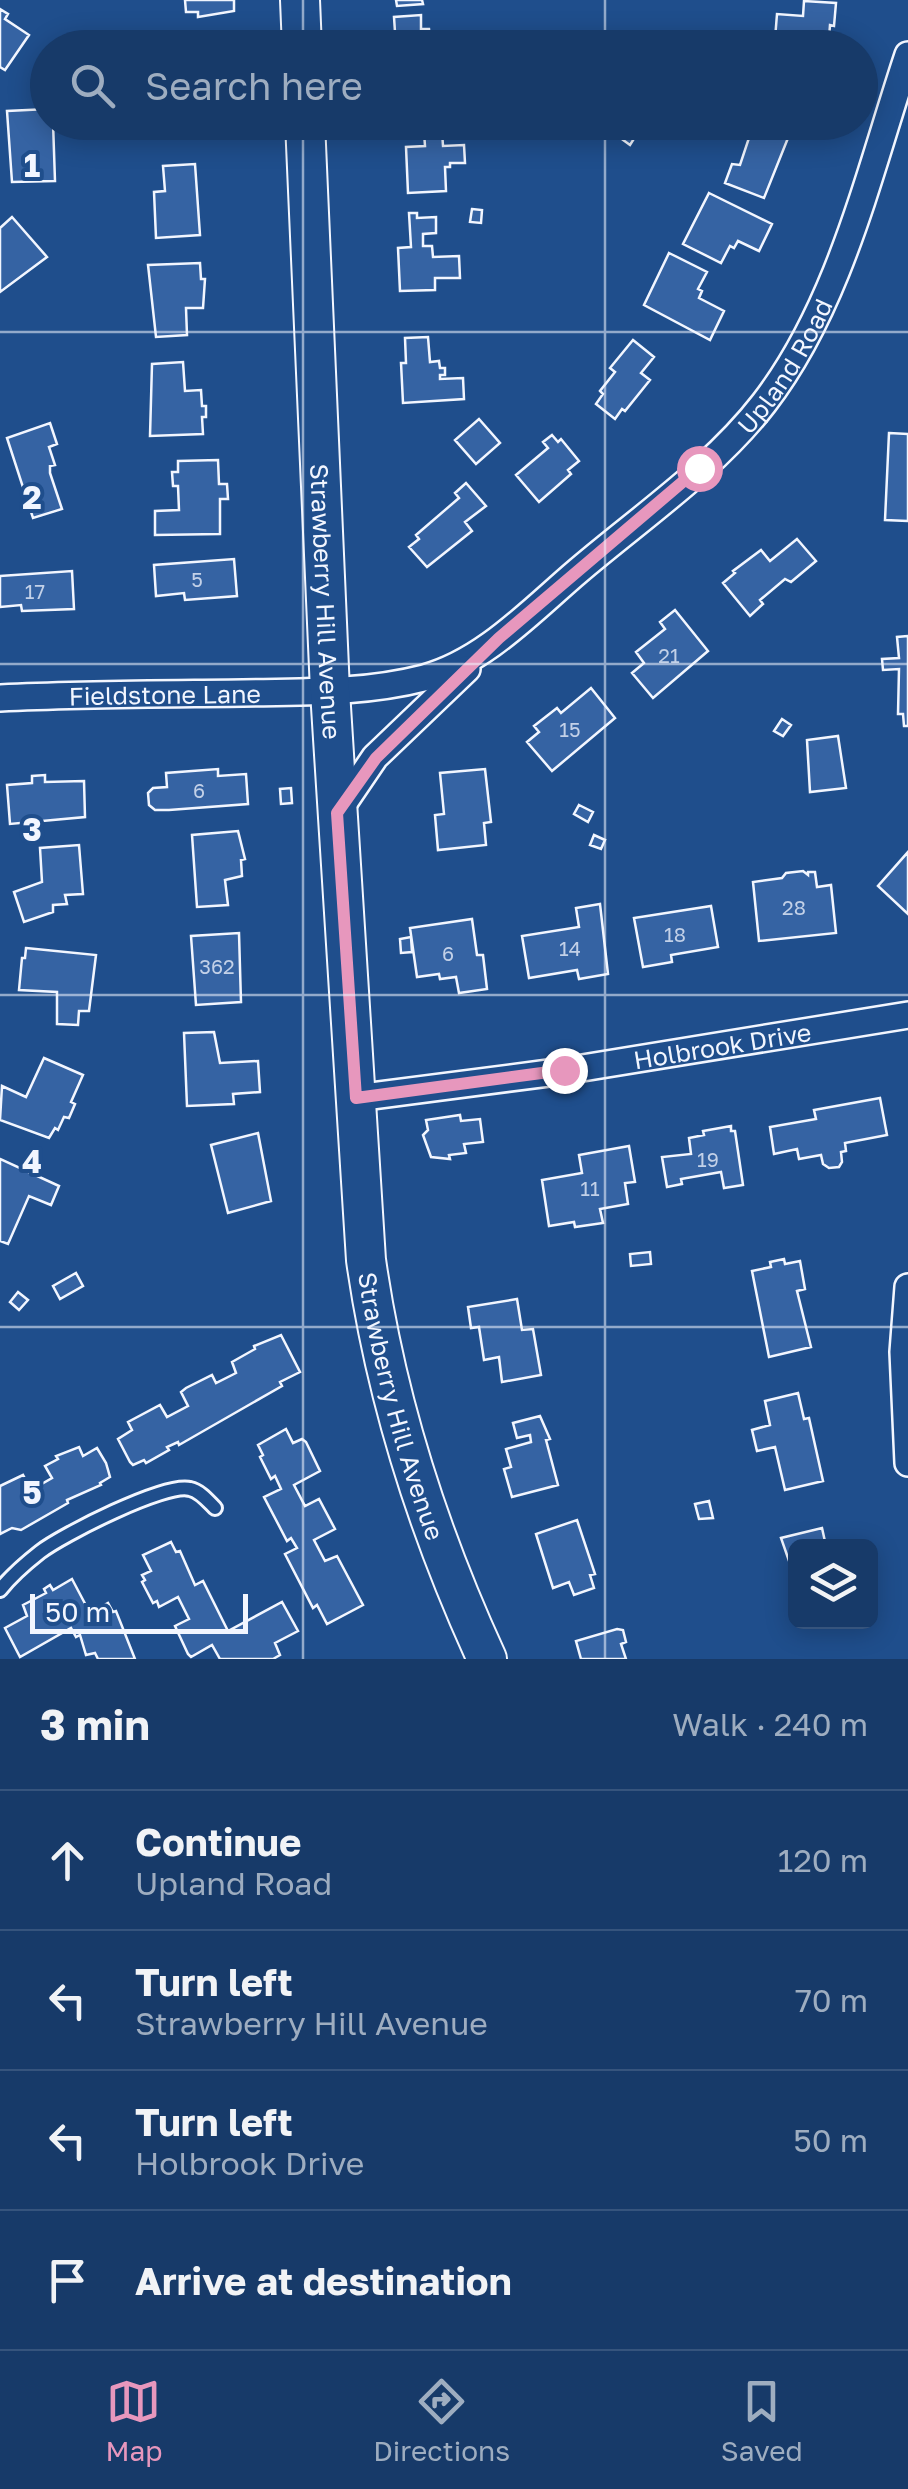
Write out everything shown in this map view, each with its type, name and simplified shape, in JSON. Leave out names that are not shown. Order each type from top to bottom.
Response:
[{"type":"main road","points":[[300,0],[301,30]]},
{"type":"main road","name":"Strawberry Hill Avenue","points":[[306,140],[330,691],[366,1260],[387,1377],[424,1506],[487,1659]]},
{"type":"street","name":"Upland Road","points":[[337,813],[376,758],[499,638],[699,468],[764,403],[801,346],[830,284],[908,55]]},
{"type":"street","name":"Upland Road","points":[[330,691],[412,681],[449,670],[499,638]]},
{"type":"street","name":"Fieldstone Lane","points":[[0,698],[330,691]]},
{"type":"street","name":"Holbrook Drive","points":[[356,1098],[564,1070],[908,1015]]},
{"type":"street","points":[[908,1287],[903,1352],[908,1462]]},
{"type":"lane","points":[[0,1590],[54,1543],[98,1518],[158,1494],[188,1488],[200,1493],[215,1508]]},
{"type":"building","points":[[185,0],[234,0],[234,11],[198,17],[198,12],[186,12]]},
{"type":"building","points":[[396,0],[422,0],[423,4],[397,6]]},
{"type":"building","points":[[804,1],[836,3],[834,26],[830,25],[830,30],[776,30],[777,14],[803,16]]},
{"type":"building","points":[[0,9],[8,14],[5,19],[29,35],[5,70],[0,67]]},
{"type":"building","points":[[421,15],[421,29],[429,30],[395,30],[394,17]]},
{"type":"building","points":[[30,110],[30,140],[54,140],[55,181],[12,182],[7,111]]},
{"type":"building","points":[[425,140],[443,140],[443,146],[464,145],[465,163],[445,167],[446,191],[408,193],[406,147],[425,146]]},
{"type":"building","points":[[748,140],[787,140],[764,198],[725,183],[732,164],[740,165]]},
{"type":"building","points":[[195,164],[200,235],[156,238],[154,192],[165,191],[163,166]]},
{"type":"building","points":[[709,193],[772,224],[759,251],[738,241],[734,248],[730,246],[721,263],[683,244]]},
{"type":"building","points":[[472,209],[482,210],[481,223],[470,222]]},
{"type":"building","points":[[409,213],[417,213],[417,218],[436,217],[436,233],[423,234],[423,246],[432,246],[433,257],[459,256],[460,278],[435,278],[435,290],[400,291],[398,248],[411,247]]},
{"type":"building","points":[[12,217],[47,257],[0,292],[0,228]]},
{"type":"building","points":[[669,253],[707,272],[698,289],[702,291],[699,298],[724,311],[710,340],[644,305]]},
{"type":"building","points":[[200,263],[201,279],[205,279],[203,308],[186,308],[187,335],[156,337],[148,265]]},
{"type":"building","points":[[428,337],[430,362],[439,361],[440,368],[445,368],[440,379],[463,378],[464,399],[403,403],[401,363],[406,363],[405,338]]},
{"type":"building","points":[[633,340],[654,357],[641,373],[650,380],[615,419],[596,404],[603,394],[600,391],[615,372],[610,368]]},
{"type":"building","points":[[183,362],[185,391],[201,390],[202,406],[206,406],[203,434],[150,436],[152,364]]},
{"type":"building","points":[[479,419],[500,443],[476,464],[455,440]]},
{"type":"building","points":[[50,423],[57,444],[49,447],[55,465],[50,466],[50,473],[62,509],[33,518],[7,438]]},
{"type":"building","points":[[889,433],[908,434],[908,521],[885,520]]},
{"type":"building","points":[[552,435],[558,442],[561,439],[579,461],[568,470],[571,474],[539,502],[516,475],[548,448],[543,442]]},
{"type":"building","points":[[218,460],[219,484],[227,484],[228,499],[220,499],[220,534],[155,535],[155,511],[179,510],[178,486],[173,486],[172,472],[178,472],[178,461]]},
{"type":"building","points":[[466,483],[486,506],[465,522],[472,531],[427,567],[409,547],[419,539],[416,535],[459,498],[455,493]]},
{"type":"building","points":[[797,539],[816,561],[791,582],[785,579],[760,600],[763,604],[750,616],[723,583],[761,550],[770,561]]},
{"type":"building","points":[[234,559],[237,596],[185,600],[184,593],[156,596],[154,565]]},
{"type":"building","points":[[72,571],[74,609],[22,611],[21,605],[0,607],[0,576]]},
{"type":"building","points":[[675,610],[708,651],[653,698],[632,673],[644,663],[636,652],[665,629],[660,622]]},
{"type":"building","points":[[908,636],[908,726],[904,726],[903,714],[898,714],[899,669],[883,670],[882,659],[899,658],[897,637]]},
{"type":"building","points":[[591,688],[615,718],[552,771],[527,742],[539,732],[534,726],[557,708],[561,713]]},
{"type":"building","points":[[782,719],[791,725],[783,736],[774,731]]},
{"type":"building","points":[[838,736],[846,788],[810,792],[807,740]]},
{"type":"building","points":[[218,769],[218,776],[246,774],[248,804],[169,810],[155,810],[149,805],[148,793],[153,788],[167,787],[166,773]]},
{"type":"building","points":[[485,769],[491,822],[484,823],[486,845],[438,850],[435,815],[444,814],[440,773]]},
{"type":"building","points":[[45,775],[45,782],[84,781],[85,817],[10,824],[7,785],[32,783],[32,776]]},
{"type":"building","points":[[291,788],[292,803],[281,804],[280,789]]},
{"type":"building","points":[[579,805],[593,812],[588,822],[574,814]]},
{"type":"building","points":[[238,831],[245,859],[241,860],[242,876],[225,880],[228,905],[197,907],[192,835]]},
{"type":"building","points":[[594,835],[605,840],[601,849],[590,845]]},
{"type":"building","points":[[79,845],[83,894],[65,895],[67,904],[53,905],[53,912],[24,922],[14,892],[42,882],[40,848]]},
{"type":"building","points":[[908,852],[908,914],[878,886]]},
{"type":"building","points":[[803,871],[808,875],[815,872],[817,887],[831,885],[836,933],[759,941],[753,882]]},
{"type":"building","points":[[600,904],[608,974],[579,979],[577,970],[529,978],[522,936],[579,927],[576,908]]},
{"type":"building","points":[[711,906],[718,947],[671,955],[672,962],[643,967],[634,918]]},
{"type":"building","points":[[472,919],[477,955],[483,955],[487,989],[459,993],[456,977],[417,977],[410,928]]},
{"type":"building","points":[[239,933],[241,1002],[196,1005],[191,936]]},
{"type":"building","points":[[411,937],[412,952],[401,953],[400,939]]},
{"type":"building","points":[[26,948],[96,955],[89,1011],[79,1011],[78,1025],[57,1024],[57,992],[19,990]]},
{"type":"building","points":[[214,1032],[220,1063],[258,1061],[260,1092],[233,1094],[234,1104],[187,1106],[184,1033]]},
{"type":"building","points":[[44,1058],[83,1075],[71,1102],[75,1104],[69,1118],[64,1117],[49,1138],[0,1120],[2,1086],[26,1097]]},
{"type":"building","points":[[880,1098],[887,1135],[845,1143],[839,1167],[823,1164],[821,1155],[799,1159],[797,1149],[774,1154],[770,1127],[816,1119],[814,1110]]},
{"type":"building","points":[[460,1115],[461,1121],[480,1119],[483,1142],[464,1144],[466,1153],[449,1155],[450,1159],[431,1157],[423,1135],[428,1130],[426,1120]]},
{"type":"building","points":[[731,1126],[743,1185],[724,1188],[721,1172],[681,1179],[682,1184],[667,1187],[662,1157],[691,1154],[689,1138]]},
{"type":"building","points":[[258,1133],[271,1201],[228,1213],[211,1145]]},
{"type":"building","points":[[629,1146],[635,1182],[625,1183],[628,1204],[600,1209],[603,1223],[549,1226],[542,1180],[582,1173],[579,1155]]},
{"type":"building","points":[[0,1159],[59,1186],[51,1205],[29,1196],[8,1244],[0,1241]]},
{"type":"building","points":[[650,1252],[651,1264],[631,1266],[630,1254]]},
{"type":"building","points":[[784,1259],[785,1264],[800,1261],[805,1289],[797,1291],[811,1347],[769,1357],[752,1271]]},
{"type":"building","points":[[76,1273],[83,1286],[60,1299],[53,1286]]},
{"type":"building","points":[[18,1292],[28,1300],[19,1310],[10,1302]]},
{"type":"building","points":[[517,1299],[522,1330],[533,1329],[541,1375],[502,1382],[499,1357],[484,1360],[479,1327],[471,1328],[468,1307]]},
{"type":"building","points":[[281,1335],[300,1372],[179,1445],[178,1442],[167,1447],[169,1450],[146,1463],[130,1462],[118,1439],[132,1430],[128,1422],[160,1405],[167,1417],[188,1406],[181,1392],[186,1388],[212,1375],[216,1383],[236,1373],[232,1362],[255,1349],[254,1346]]},
{"type":"building","points":[[798,1393],[804,1419],[809,1418],[823,1481],[785,1490],[775,1447],[757,1451],[752,1430],[770,1425],[765,1401]]},
{"type":"building","points":[[540,1416],[550,1439],[546,1440],[558,1485],[512,1497],[504,1469],[511,1467],[506,1449],[531,1442],[530,1435],[517,1438],[513,1423]]},
{"type":"building","points":[[286,1429],[293,1443],[302,1439],[306,1442],[320,1471],[294,1485],[305,1506],[319,1499],[335,1529],[314,1540],[325,1561],[337,1556],[363,1605],[327,1624],[317,1605],[313,1608],[285,1554],[297,1548],[291,1538],[287,1541],[264,1497],[281,1489],[275,1476],[271,1479],[258,1445]]},
{"type":"building","points":[[79,1447],[83,1456],[97,1448],[110,1477],[21,1530],[12,1528],[0,1534],[0,1486],[23,1475],[31,1490],[52,1478],[45,1466],[58,1459],[56,1456]]},
{"type":"building","points":[[709,1501],[713,1518],[699,1519],[695,1504]]},
{"type":"building","points":[[577,1520],[595,1574],[590,1575],[594,1588],[574,1595],[569,1582],[553,1588],[536,1534]]},
{"type":"building","points":[[822,1528],[824,1539],[788,1539],[788,1558],[781,1538]]},
{"type":"building","points":[[171,1542],[176,1552],[180,1551],[195,1585],[203,1581],[228,1631],[282,1602],[298,1631],[275,1643],[280,1655],[273,1659],[220,1659],[212,1645],[191,1657],[188,1654],[175,1626],[189,1619],[178,1597],[159,1607],[142,1582],[142,1575],[151,1571],[143,1555]]},
{"type":"building","points":[[72,1579],[90,1613],[108,1603],[116,1611],[135,1659],[98,1659],[95,1653],[86,1655],[80,1635],[76,1637],[71,1628],[20,1657],[5,1628],[27,1616],[23,1605],[46,1593],[44,1589],[50,1585],[53,1590]]},
{"type":"building","points":[[623,1630],[626,1642],[621,1644],[626,1659],[581,1659],[576,1641]]},
{"type":"route","points":[[564,1070],[356,1098],[337,813],[376,758],[499,638],[699,468]]}]
